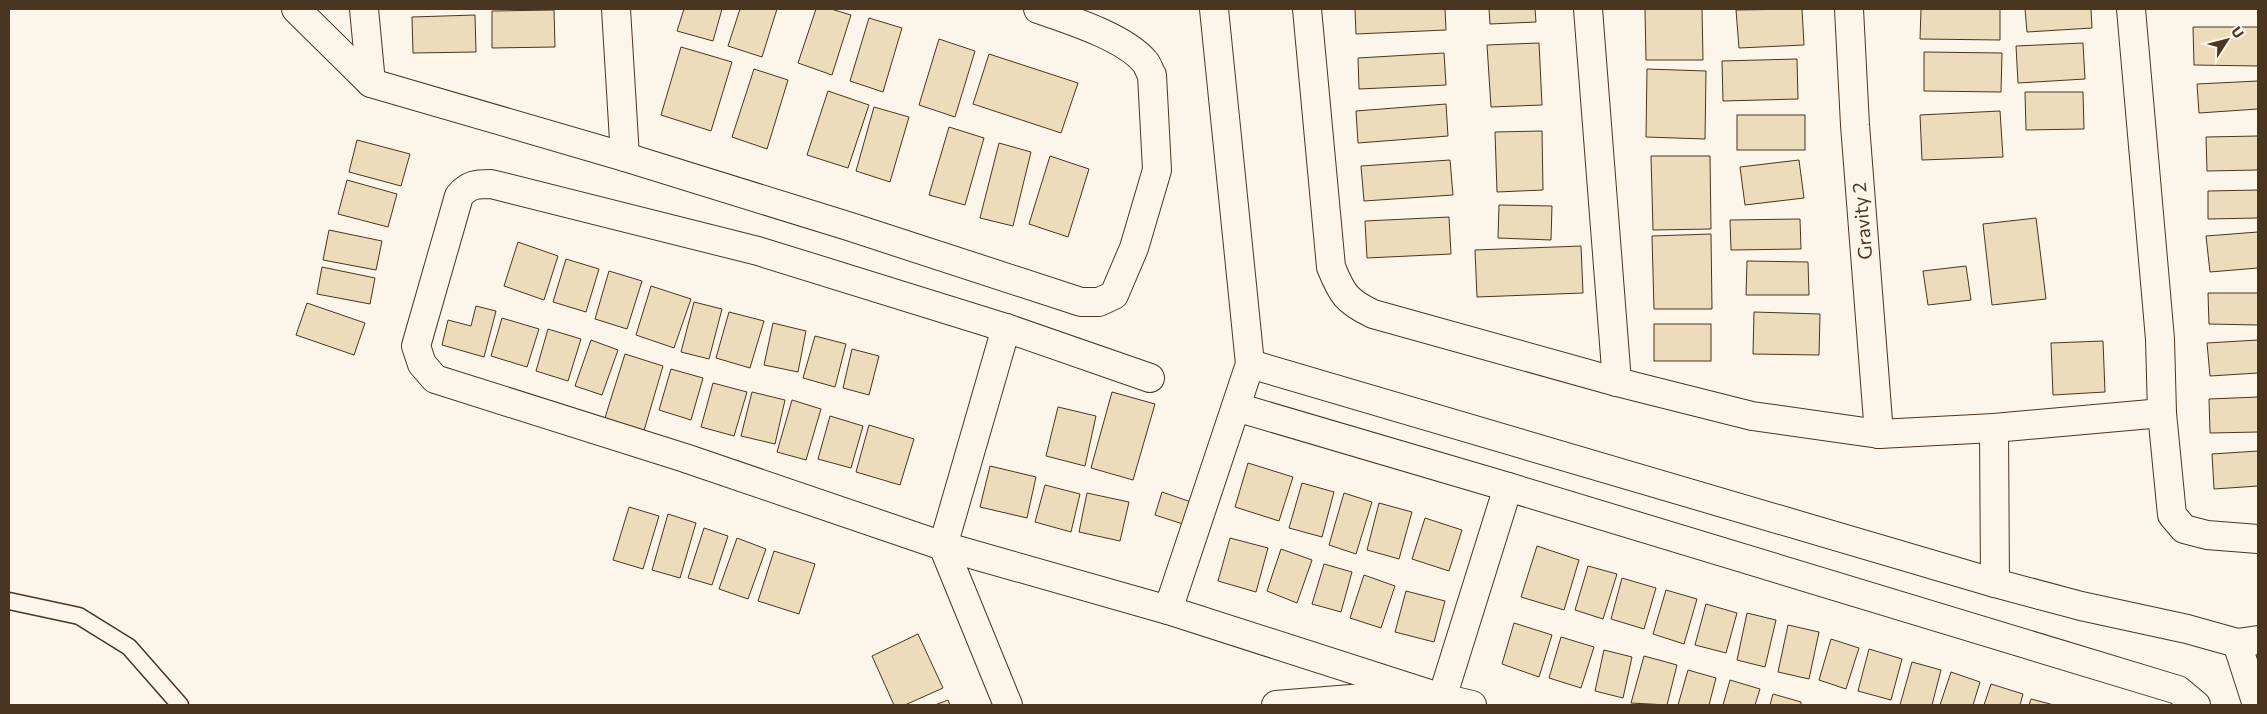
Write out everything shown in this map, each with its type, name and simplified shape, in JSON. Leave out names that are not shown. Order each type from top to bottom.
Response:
[{"type":"street","points":[[296,9],[371,83],[625,157],[851,227],[1081,302],[1099,302],[1114,295],[1134,248],[1157,170],[1152,75],[1144,62],[1126,46],[1079,16],[1038,9]]},
{"type":"street","points":[[364,9],[371,83]]},
{"type":"street","points":[[616,9],[625,157]]},
{"type":"street","points":[[1168,610],[1250,364],[1214,9]]},
{"type":"street","points":[[1307,9],[1331,267],[1341,292],[1347,299],[1373,314],[1616,382],[1752,416],[1880,434],[1994,428],[2162,413]]},
{"type":"street","points":[[1588,9],[1616,382]]},
{"type":"street","name":"Gravity 2","points":[[1849,9],[1855,125],[1880,434]]},
{"type":"street","points":[[2130,9],[2160,339],[2162,413],[2172,515],[2184,529],[2207,536],[2258,540]]},
{"type":"street","points":[[1150,378],[1006,328],[758,251],[491,184],[477,184],[466,187],[459,196],[416,346],[422,364],[435,380],[685,458],[943,546],[1168,610],[1434,695],[1472,705]]},
{"type":"street","points":[[1006,328],[943,546],[1008,705]]},
{"type":"street","points":[[1250,364],[1995,583],[2081,606],[2248,642],[2257,705]]},
{"type":"street","points":[[1236,407],[1508,487],[2178,690],[2196,705]]},
{"type":"street","points":[[1994,428],[1995,583]]},
{"type":"street","points":[[1434,695],[1508,487]]},
{"type":"street","points":[[1276,705],[1434,695]]},
{"type":"lane","points":[[9,601],[79,616],[129,647],[180,705]]},
{"type":"building","points":[[684,9],[722,9],[713,41],[677,31]]},
{"type":"building","points":[[740,9],[777,9],[762,57],[728,46]]},
{"type":"building","points":[[816,9],[831,9],[851,15],[832,75],[798,63]]},
{"type":"building","points":[[1355,9],[1445,9],[1446,30],[1356,34]]},
{"type":"building","points":[[1489,9],[1535,9],[1536,22],[1490,24]]},
{"type":"building","points":[[1645,9],[1702,9],[1703,60],[1646,60]]},
{"type":"building","points":[[1802,9],[1804,45],[1739,48],[1736,10]]},
{"type":"building","points":[[1921,9],[2000,9],[2000,40],[1920,39]]},
{"type":"building","points":[[2025,9],[2091,9],[2092,28],[2027,32]]},
{"type":"building","points":[[554,10],[555,47],[492,48],[492,11]]},
{"type":"building","points":[[475,15],[476,52],[413,53],[412,17]]},
{"type":"building","points":[[869,18],[902,28],[883,92],[850,81]]},
{"type":"building","points":[[2193,27],[2258,27],[2258,66],[2194,65]]},
{"type":"building","points":[[939,39],[975,51],[955,117],[919,105]]},
{"type":"building","points":[[1539,43],[1542,105],[1491,107],[1487,45]]},
{"type":"building","points":[[2083,43],[2085,79],[2018,83],[2016,46]]},
{"type":"building","points":[[681,47],[732,62],[711,131],[661,115]]},
{"type":"building","points":[[1924,52],[2002,53],[2001,92],[1924,91]]},
{"type":"building","points":[[1444,53],[1446,85],[1359,89],[1358,58]]},
{"type":"building","points":[[989,54],[1078,83],[1061,133],[973,104]]},
{"type":"building","points":[[1797,59],[1798,99],[1723,101],[1722,61]]},
{"type":"building","points":[[754,69],[788,80],[767,149],[732,137]]},
{"type":"building","points":[[1647,69],[1706,71],[1705,139],[1646,137]]},
{"type":"building","points":[[2258,81],[2258,109],[2199,113],[2197,84]]},
{"type":"building","points":[[828,91],[869,105],[848,168],[807,155]]},
{"type":"building","points":[[2025,92],[2083,92],[2084,129],[2026,130]]},
{"type":"building","points":[[1446,104],[1448,136],[1358,143],[1356,111]]},
{"type":"building","points":[[874,107],[909,117],[890,182],[856,171]]},
{"type":"building","points":[[2000,111],[2003,157],[1922,160],[1920,115]]},
{"type":"building","points":[[1737,115],[1805,115],[1805,150],[1737,150]]},
{"type":"building","points":[[949,127],[984,138],[965,205],[929,195]]},
{"type":"building","points":[[1542,131],[1543,190],[1497,192],[1495,132]]},
{"type":"building","points":[[2258,136],[2258,170],[2207,171],[2206,137]]},
{"type":"building","points":[[357,140],[410,154],[401,186],[349,172]]},
{"type":"building","points":[[999,143],[1031,152],[1013,226],[980,218]]},
{"type":"building","points":[[1050,156],[1089,169],[1068,237],[1029,224]]},
{"type":"building","points":[[1651,156],[1710,156],[1711,229],[1653,230]]},
{"type":"building","points":[[1450,160],[1453,195],[1364,201],[1361,166]]},
{"type":"building","points":[[1799,160],[1804,198],[1745,205],[1740,167]]},
{"type":"building","points":[[347,180],[397,194],[388,227],[338,214]]},
{"type":"building","points":[[2258,190],[2258,218],[2208,219],[2208,191]]},
{"type":"building","points":[[1499,205],[1552,206],[1551,240],[1498,238]]},
{"type":"building","points":[[1449,217],[1451,254],[1367,258],[1365,221]]},
{"type":"building","points":[[2036,218],[2046,299],[1992,305],[1983,224]]},
{"type":"building","points":[[1800,219],[1801,249],[1731,250],[1730,220]]},
{"type":"building","points":[[329,230],[382,241],[376,270],[323,260]]},
{"type":"building","points":[[2258,232],[2258,268],[2210,272],[2206,236]]},
{"type":"building","points":[[1711,234],[1712,309],[1654,309],[1652,236]]},
{"type":"building","points":[[518,242],[558,256],[544,300],[504,286]]},
{"type":"building","points":[[1581,246],[1583,293],[1477,297],[1475,250]]},
{"type":"building","points":[[566,259],[599,269],[586,312],[553,302]]},
{"type":"building","points":[[1747,261],[1808,262],[1809,295],[1746,295]]},
{"type":"building","points":[[1966,266],[1971,300],[1928,305],[1923,271]]},
{"type":"building","points":[[322,267],[375,278],[370,304],[317,294]]},
{"type":"building","points":[[609,271],[642,281],[627,329],[595,319]]},
{"type":"building","points":[[651,286],[691,299],[674,348],[636,335]]},
{"type":"building","points":[[2208,293],[2258,293],[2258,325],[2209,324]]},
{"type":"building","points":[[694,302],[722,309],[709,359],[681,352]]},
{"type":"building","points":[[307,303],[365,323],[354,355],[296,335]]},
{"type":"building","points":[[476,306],[496,311],[484,357],[442,345],[448,320],[471,326]]},
{"type":"building","points":[[729,312],[764,321],[750,368],[716,358]]},
{"type":"building","points":[[1754,312],[1820,314],[1819,355],[1753,354]]},
{"type":"building","points":[[502,318],[539,329],[527,367],[491,356]]},
{"type":"building","points":[[773,323],[806,331],[798,372],[764,365]]},
{"type":"building","points":[[1654,324],[1711,324],[1711,361],[1654,361]]},
{"type":"building","points":[[548,329],[581,339],[568,381],[536,371]]},
{"type":"building","points":[[815,336],[846,344],[835,387],[803,378]]},
{"type":"building","points":[[591,340],[618,350],[602,395],[575,386]]},
{"type":"building","points":[[2258,340],[2258,373],[2210,376],[2207,343]]},
{"type":"building","points":[[2103,341],[2105,392],[2053,395],[2051,343]]},
{"type":"building","points":[[852,349],[879,356],[869,395],[843,388]]},
{"type":"building","points":[[625,354],[663,366],[643,434],[604,421]]},
{"type":"building","points":[[671,369],[703,378],[691,420],[659,410]]},
{"type":"building","points":[[713,383],[747,392],[734,436],[701,427]]},
{"type":"building","points":[[752,392],[785,400],[775,444],[741,436]]},
{"type":"building","points":[[1112,392],[1155,404],[1133,480],[1091,468]]},
{"type":"building","points":[[2258,397],[2258,432],[2210,433],[2209,399]]},
{"type":"building","points":[[792,400],[821,409],[806,460],[777,452]]},
{"type":"building","points":[[1058,407],[1096,416],[1085,466],[1046,456]]},
{"type":"building","points":[[830,416],[863,426],[851,468],[818,459]]},
{"type":"building","points":[[869,425],[914,439],[900,485],[856,472]]},
{"type":"building","points":[[2258,451],[2258,486],[2214,489],[2212,454]]},
{"type":"building","points":[[1248,463],[1293,477],[1279,521],[1235,507]]},
{"type":"building","points":[[990,466],[1036,477],[1027,518],[980,507]]},
{"type":"building","points":[[1302,483],[1334,492],[1322,537],[1289,528]]},
{"type":"building","points":[[1045,485],[1080,494],[1071,532],[1035,522]]},
{"type":"building","points":[[1162,492],[1197,504],[1189,526],[1155,515]]},
{"type":"building","points":[[1087,493],[1129,502],[1120,541],[1079,532]]},
{"type":"building","points":[[1344,493],[1372,502],[1356,554],[1329,545]]},
{"type":"building","points":[[1379,503],[1412,512],[1399,559],[1367,550]]},
{"type":"building","points":[[629,507],[659,516],[643,569],[613,560]]},
{"type":"building","points":[[668,514],[696,523],[680,578],[652,570]]},
{"type":"building","points":[[1425,518],[1462,530],[1449,571],[1412,559]]},
{"type":"building","points":[[704,528],[728,536],[712,585],[688,578]]},
{"type":"building","points":[[737,538],[766,549],[748,599],[719,589]]},
{"type":"building","points":[[1230,538],[1268,548],[1256,592],[1218,581]]},
{"type":"building","points":[[1537,546],[1579,560],[1564,610],[1521,597]]},
{"type":"building","points":[[1281,549],[1312,560],[1297,603],[1267,591]]},
{"type":"building","points":[[774,551],[815,564],[799,614],[758,601]]},
{"type":"building","points":[[1324,564],[1352,572],[1341,612],[1312,604]]},
{"type":"building","points":[[1588,566],[1617,574],[1603,619],[1575,610]]},
{"type":"building","points":[[1364,575],[1395,586],[1381,628],[1350,618]]},
{"type":"building","points":[[1622,578],[1656,588],[1644,629],[1611,619]]},
{"type":"building","points":[[1666,590],[1697,599],[1684,644],[1653,634]]},
{"type":"building","points":[[1406,591],[1445,601],[1434,642],[1395,632]]},
{"type":"building","points":[[1706,604],[1737,613],[1726,653],[1695,645]]},
{"type":"building","points":[[1747,613],[1776,620],[1765,667],[1737,660]]},
{"type":"building","points":[[1514,623],[1552,635],[1539,677],[1502,664]]},
{"type":"building","points":[[1788,625],[1819,632],[1809,679],[1778,672]]},
{"type":"building","points":[[918,634],[943,688],[905,705],[894,705],[872,656]]},
{"type":"building","points":[[1561,637],[1594,647],[1581,688],[1549,678]]},
{"type":"building","points":[[1831,639],[1859,648],[1846,689],[1819,680]]},
{"type":"building","points":[[1869,649],[1902,659],[1891,700],[1858,691]]},
{"type":"building","points":[[1604,650],[1632,657],[1623,698],[1595,691]]},
{"type":"building","points":[[1644,656],[1677,665],[1667,705],[1631,703]]},
{"type":"building","points":[[1912,662],[1941,670],[1932,705],[1900,705]]},
{"type":"building","points":[[1688,670],[1716,678],[1709,705],[1678,705]]},
{"type":"building","points":[[1951,672],[1980,682],[1973,705],[1940,705]]},
{"type":"building","points":[[1730,680],[1760,689],[1755,705],[1723,705]]},
{"type":"building","points":[[1991,684],[2023,694],[2020,705],[1984,705]]},
{"type":"building","points":[[1773,694],[1801,702],[1801,705],[1770,705]]},
{"type":"building","points":[[2031,699],[2054,705],[2029,705]]},
{"type":"building","points":[[948,700],[950,705],[935,705]]}]
